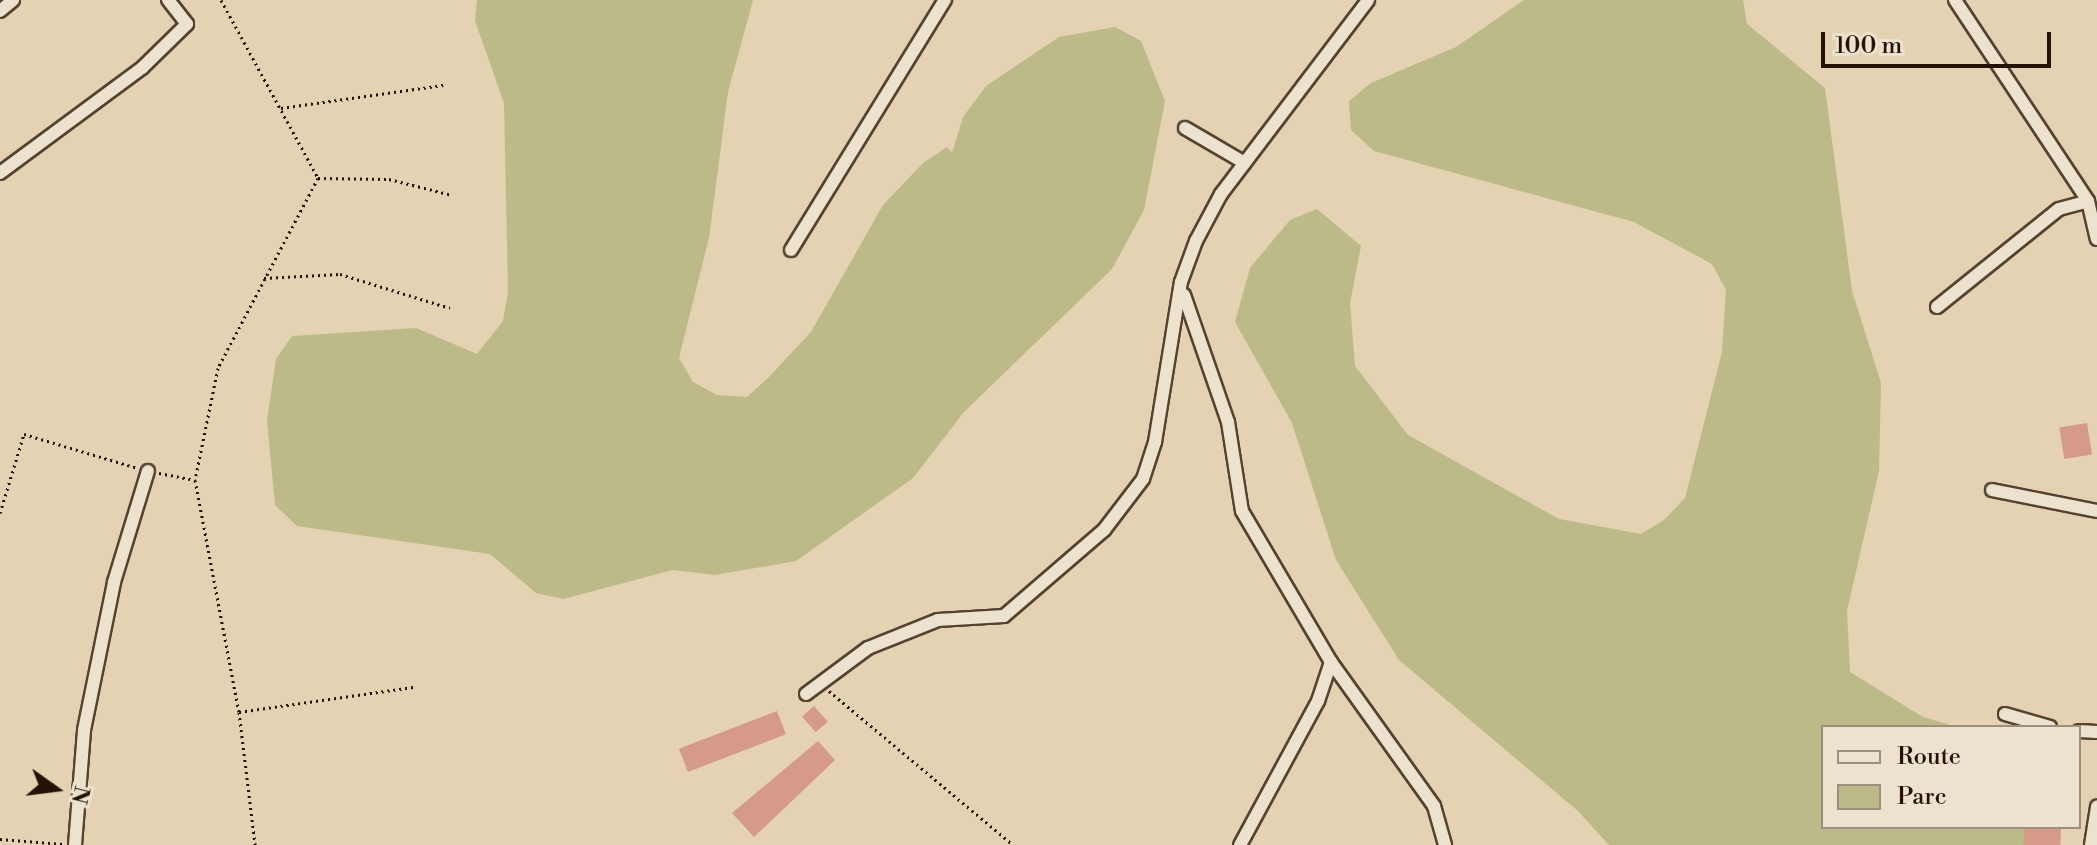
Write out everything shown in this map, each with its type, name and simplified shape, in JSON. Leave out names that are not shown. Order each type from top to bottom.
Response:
[{"type":"street","points":[[0,11],[13,0]]},
{"type":"street","points":[[0,173],[142,68],[187,24],[168,0]]},
{"type":"street","points":[[791,250],[945,0]]},
{"type":"street","points":[[806,694],[868,648],[938,620],[1004,616],[1104,530],[1143,479],[1155,442],[1181,282],[1196,241],[1245,163],[1368,0]]},
{"type":"street","points":[[1955,0],[2088,201],[2097,239]]},
{"type":"street","points":[[1185,128],[1245,163]]},
{"type":"street","points":[[1937,307],[2059,209],[2088,201]]},
{"type":"street","points":[[1181,282],[1228,422],[1242,511],[1331,662],[1434,806],[1445,845]]},
{"type":"street","points":[[75,845],[84,730],[114,582],[148,471]]},
{"type":"street","points":[[1992,490],[2097,511]]},
{"type":"street","points":[[1240,845],[1318,701],[1331,662]]},
{"type":"street","points":[[2005,714],[2043,725]]},
{"type":"street","points":[[2091,845],[2097,806]]},
{"type":"path","points":[[221,0],[318,178]]},
{"type":"path","points":[[281,108],[443,85]]},
{"type":"path","points":[[318,178],[389,179],[452,195]]},
{"type":"path","points":[[255,845],[239,712],[195,480],[218,368],[318,178]]},
{"type":"path","points":[[264,278],[340,274],[450,308]]},
{"type":"path","points":[[0,513],[24,434],[148,471],[195,480]]},
{"type":"path","points":[[821,683],[871,731],[1013,845]]},
{"type":"path","points":[[239,712],[413,687]]},
{"type":"path","points":[[0,839],[75,845]]},
{"type":"green space","points":[[477,0],[753,0],[728,92],[709,238],[679,358],[693,382],[717,395],[747,397],[770,376],[811,332],[883,205],[923,163],[947,147],[952,153],[963,117],[986,86],[1059,37],[1115,27],[1141,41],[1165,101],[1144,210],[1112,269],[964,412],[913,478],[796,561],[715,575],[673,570],[563,599],[536,593],[490,554],[297,526],[275,505],[267,421],[276,359],[292,336],[416,328],[477,354],[503,321],[508,292],[504,103],[475,21]]},
{"type":"green space","points":[[1524,0],[1743,0],[1747,24],[1825,88],[1852,291],[1881,383],[1879,471],[1847,611],[1850,672],[1923,717],[1950,725],[1821,725],[1821,829],[2061,829],[2053,845],[1609,845],[1578,811],[1399,660],[1336,560],[1292,423],[1235,322],[1250,268],[1290,220],[1317,209],[1361,246],[1350,303],[1355,366],[1408,435],[1559,519],[1641,534],[1664,520],[1685,498],[1722,352],[1726,290],[1712,264],[1634,222],[1374,151],[1351,130],[1349,101],[1371,83],[1456,47]]},
{"type":"building","points":[[2087,423],[2092,455],[2064,459],[2059,427]]},
{"type":"building","points":[[814,706],[828,722],[816,732],[802,716]]},
{"type":"building","points":[[777,711],[786,734],[688,772],[679,749]]},
{"type":"building","points":[[818,741],[835,760],[754,837],[732,813]]},
{"type":"building","points":[[2024,829],[2061,829],[2060,845],[2023,845]]}]
